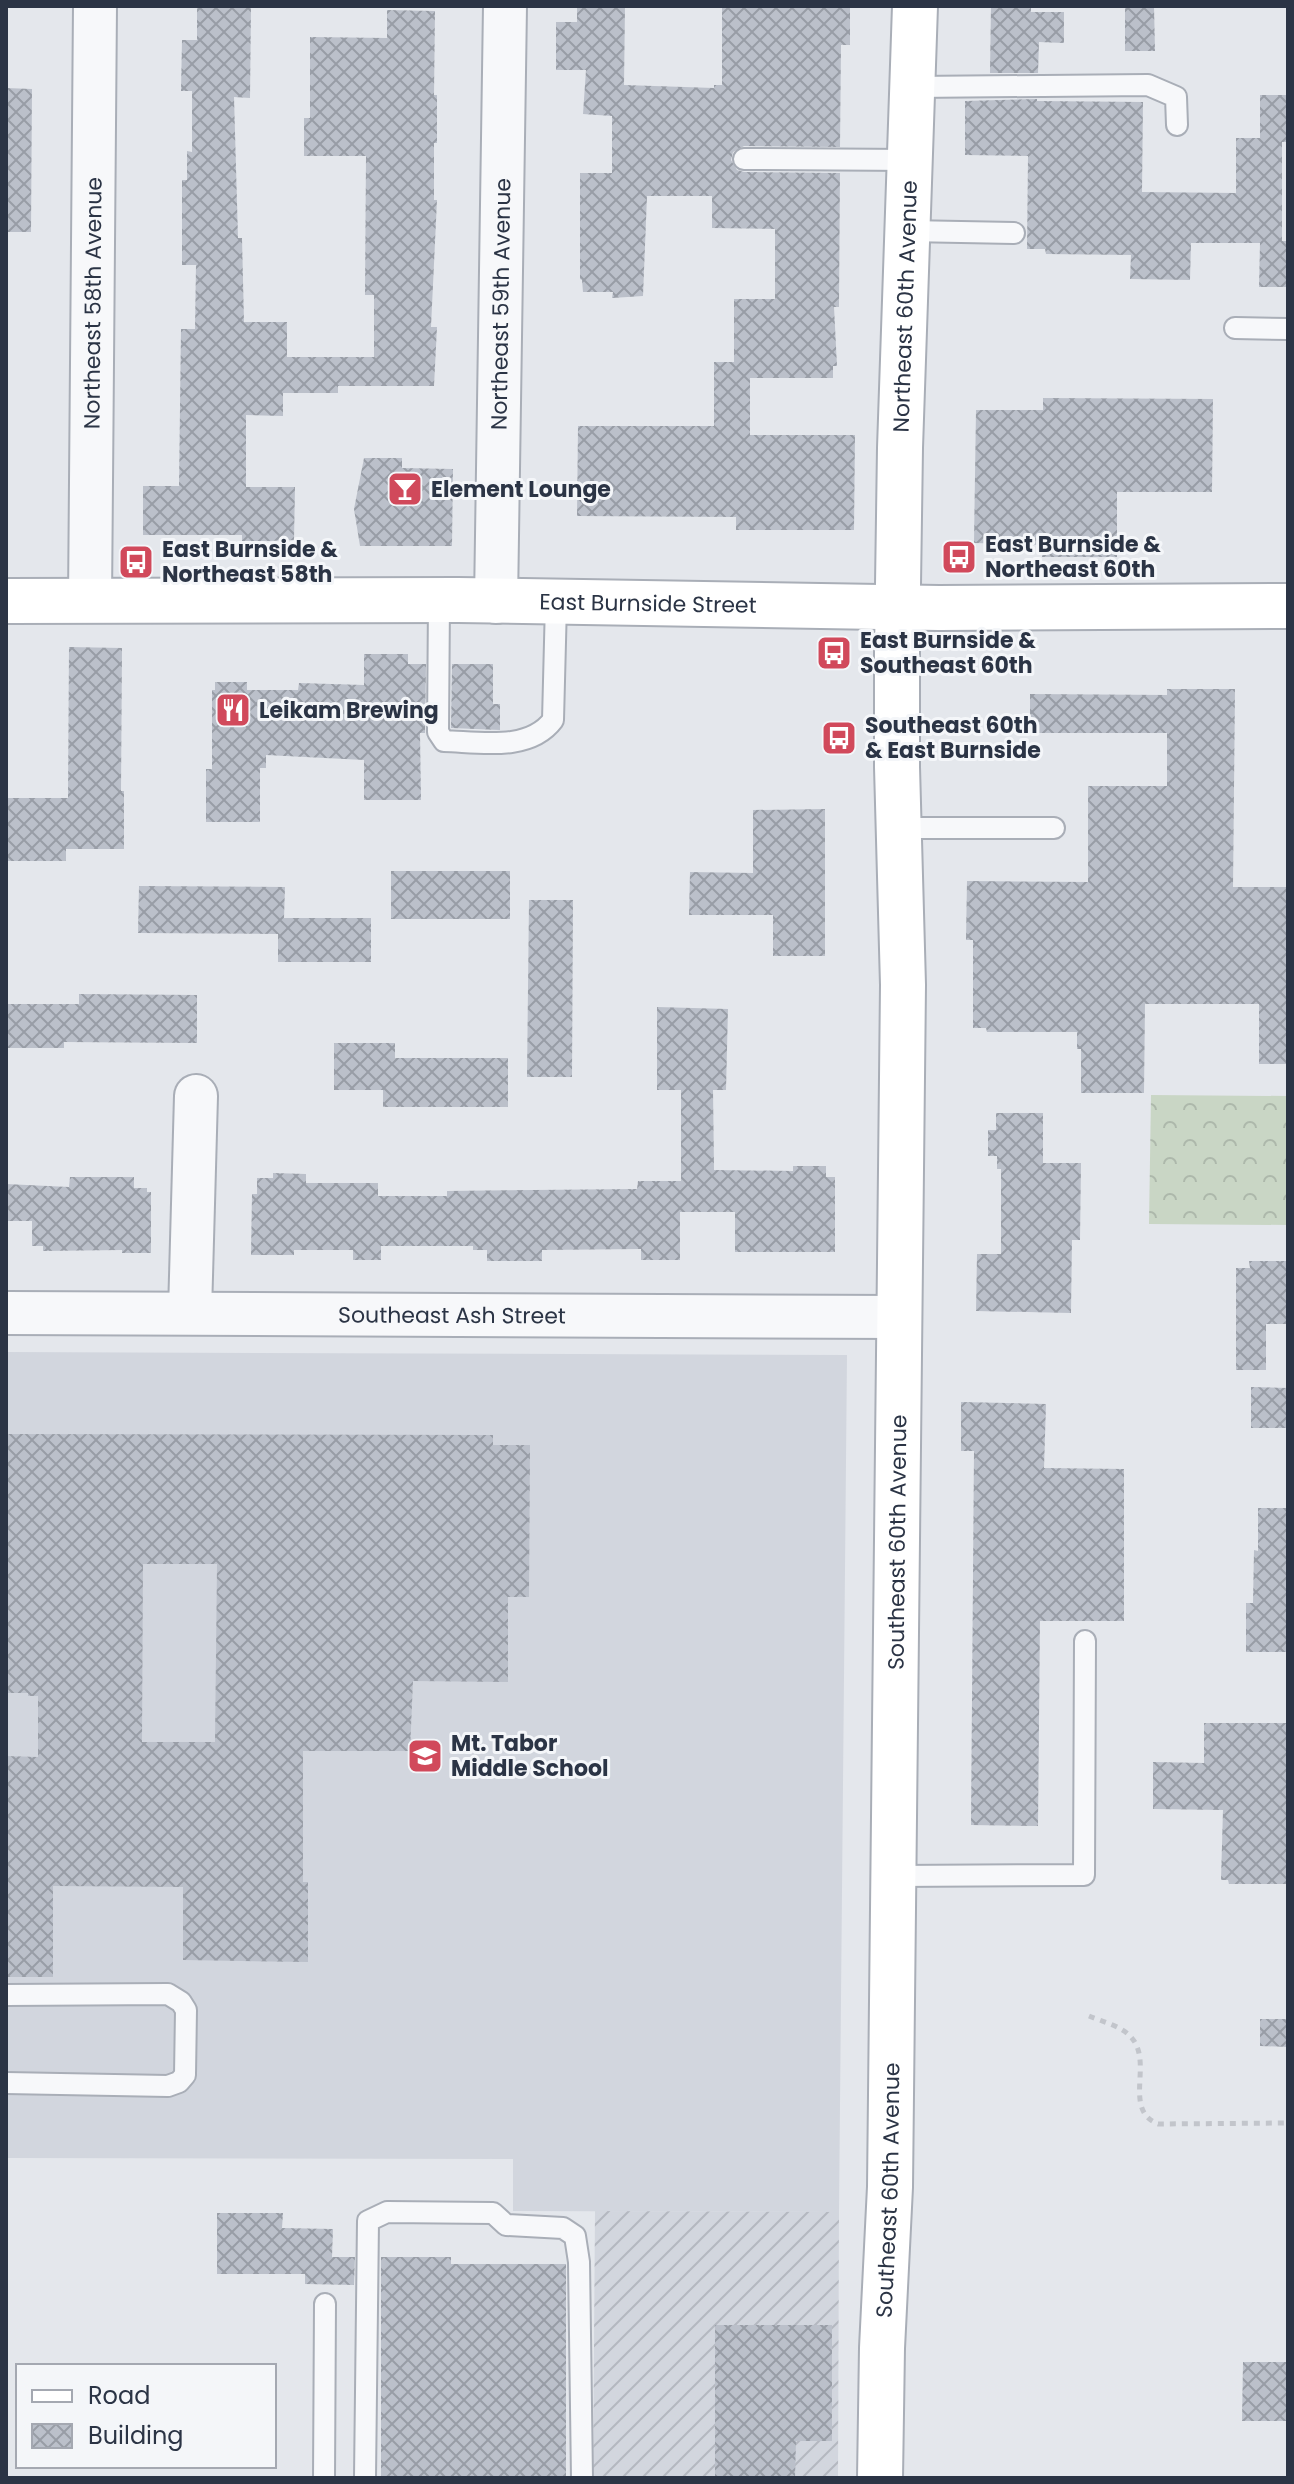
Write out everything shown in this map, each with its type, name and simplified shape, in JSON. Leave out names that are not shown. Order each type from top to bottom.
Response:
[{"type":"main road","name":"Northeast 60th Avenue","points":[[898,607],[900,448],[915,6]]},
{"type":"main road","name":"East Burnside Street","points":[[6,601],[439,600],[898,607],[1288,606]]},
{"type":"main road","name":"Southeast 60th Avenue","points":[[880,2478],[882,2348],[890,2187],[900,1317],[903,985],[898,607]]},
{"type":"street","name":"Northeast 58th Avenue","points":[[90,601],[95,6]]},
{"type":"street","name":"Northeast 59th Avenue","points":[[496,602],[505,6]]},
{"type":"street","points":[[190,1312],[196,1096]]},
{"type":"street","name":"Southeast Ash Street","points":[[6,1313],[900,1317]]},
{"type":"lane","points":[[914,87],[1148,85],[1176,97],[1177,125]]},
{"type":"lane","points":[[744,159],[911,160]]},
{"type":"lane","points":[[908,231],[1014,233]]},
{"type":"lane","points":[[1235,328],[1288,329]]},
{"type":"lane","points":[[439,600],[438,732],[444,741],[509,743],[544,731],[553,720],[556,603]]},
{"type":"lane","points":[[899,828],[1054,828]]},
{"type":"lane","points":[[894,1876],[1084,1875],[1085,1641]]},
{"type":"lane","points":[[6,1995],[168,1994],[181,2002],[186,2010],[185,2075],[179,2082],[168,2086],[6,2083]]},
{"type":"lane","points":[[365,2478],[368,2221],[387,2212],[493,2213],[506,2225],[563,2228],[575,2236],[579,2262],[582,2478]]},
{"type":"lane","points":[[324,2478],[325,2304]]},
{"type":"path","points":[[1089,2016],[1128,2034],[1140,2050],[1140,2110],[1148,2120],[1158,2124],[1288,2123]]},
{"type":"shaded area","name":"Mt. Tabor Middle School","points":[[6,1352],[847,1355],[839,2212],[513,2211],[513,2159],[6,2158]]},
{"type":"shaded area","points":[[595,2211],[839,2212],[838,2478],[593,2478]]},
{"type":"green space","points":[[1151,1095],[1288,1096],[1288,1225],[1149,1224]]},
{"type":"building","points":[[197,6],[251,6],[250,98],[234,97],[244,322],[287,322],[287,357],[374,357],[374,295],[365,295],[366,156],[304,156],[304,118],[310,118],[310,37],[387,38],[387,10],[435,11],[437,143],[434,143],[434,200],[437,200],[431,327],[437,327],[434,386],[338,386],[338,393],[283,393],[283,416],[246,415],[246,487],[295,487],[294,540],[242,542],[242,535],[143,535],[143,486],[179,486],[181,329],[195,329],[196,265],[182,265],[182,180],[187,180],[187,151],[192,152],[192,91],[181,91],[182,40],[197,40]]},
{"type":"building","points":[[577,6],[625,6],[624,85],[714,88],[714,85],[722,85],[722,6],[850,6],[850,45],[841,45],[840,147],[744,146],[733,152],[731,160],[737,170],[744,172],[840,173],[839,307],[834,307],[837,366],[833,366],[833,378],[750,378],[750,435],[855,435],[854,530],[736,530],[736,517],[577,516],[578,426],[714,426],[714,362],[734,362],[734,299],[775,299],[775,229],[712,228],[712,196],[647,196],[643,296],[612,298],[613,292],[583,292],[580,279],[580,173],[612,173],[612,116],[583,114],[586,70],[556,70],[556,22],[577,22]]},
{"type":"building","points":[[991,6],[1031,6],[1031,12],[1064,12],[1064,43],[1039,42],[1038,73],[990,73]]},
{"type":"building","points":[[1125,6],[1154,6],[1155,51],[1125,51]]},
{"type":"building","points":[[6,88],[32,89],[31,232],[6,232]]},
{"type":"building","points":[[1260,95],[1288,95],[1288,142],[1282,142],[1282,241],[1288,241],[1288,287],[1259,287],[1260,243],[1191,243],[1190,280],[1130,279],[1131,255],[1046,254],[1045,249],[1027,249],[1028,156],[965,155],[965,101],[1037,99],[1143,102],[1142,192],[1236,193],[1236,138],[1260,138]]},
{"type":"building","points":[[1043,398],[1213,399],[1212,492],[1117,492],[1117,557],[1042,557],[1042,545],[974,543],[976,410],[1043,410]]},
{"type":"building","name":"Element Lounge","points":[[364,458],[402,458],[402,468],[453,469],[452,546],[360,546],[354,509]]},
{"type":"building","points":[[69,647],[122,648],[121,791],[124,791],[124,849],[66,849],[66,861],[6,861],[6,798],[68,798]]},
{"type":"building","points":[[364,654],[408,654],[408,664],[426,664],[425,733],[420,733],[421,800],[364,800],[364,760],[266,755],[266,768],[260,768],[260,822],[206,822],[206,769],[212,769],[212,690],[215,690],[215,682],[247,682],[247,690],[298,690],[299,683],[364,685]]},
{"type":"building","points":[[452,664],[493,664],[493,704],[500,704],[500,730],[451,728]]},
{"type":"building","points":[[1167,689],[1235,689],[1233,887],[1288,887],[1288,1064],[1259,1064],[1259,1004],[1145,1004],[1144,1093],[1081,1093],[1081,1049],[1077,1049],[1077,1032],[987,1032],[986,1028],[973,1028],[973,940],[966,940],[967,881],[1088,882],[1088,786],[1167,786],[1167,733],[1030,733],[1030,694],[1167,695]]},
{"type":"building","points":[[825,809],[825,956],[773,956],[773,915],[689,915],[690,872],[753,873],[753,810]]},
{"type":"building","points":[[391,871],[510,871],[510,919],[391,919]]},
{"type":"building","points":[[139,886],[285,887],[284,918],[371,918],[371,962],[278,962],[278,934],[138,933]]},
{"type":"building","points":[[529,900],[573,900],[572,1077],[527,1077]]},
{"type":"building","points":[[79,994],[197,995],[197,1043],[64,1042],[64,1048],[6,1048],[6,1004],[79,1004]]},
{"type":"building","points":[[657,1007],[728,1009],[726,1090],[713,1090],[714,1170],[793,1171],[793,1166],[826,1166],[826,1177],[835,1177],[835,1252],[735,1252],[735,1212],[680,1212],[680,1260],[641,1260],[641,1249],[542,1250],[542,1261],[487,1261],[487,1250],[473,1250],[473,1246],[381,1246],[381,1260],[353,1260],[353,1250],[294,1250],[294,1255],[251,1255],[252,1194],[257,1194],[257,1178],[273,1178],[273,1173],[306,1174],[306,1183],[378,1183],[378,1196],[447,1196],[447,1191],[637,1189],[638,1181],[681,1181],[681,1090],[657,1090]]},
{"type":"building","points":[[334,1043],[395,1043],[395,1058],[508,1058],[508,1107],[383,1107],[383,1090],[334,1090]]},
{"type":"building","points":[[996,1113],[1043,1113],[1043,1163],[1081,1163],[1080,1240],[1072,1240],[1071,1313],[976,1311],[977,1254],[1001,1254],[1001,1169],[997,1169],[997,1156],[988,1156],[988,1130],[996,1130]]},
{"type":"building","points":[[70,1177],[134,1177],[134,1188],[147,1188],[147,1192],[151,1192],[151,1253],[122,1253],[122,1250],[43,1251],[43,1246],[32,1246],[32,1221],[6,1221],[6,1184],[69,1187]]},
{"type":"building","points":[[1249,1261],[1288,1261],[1288,1324],[1266,1324],[1266,1370],[1236,1370],[1236,1268],[1250,1268]]},
{"type":"building","points":[[1251,1387],[1288,1388],[1288,1428],[1251,1428]]},
{"type":"building","points":[[961,1402],[1046,1404],[1044,1468],[1124,1469],[1124,1621],[1040,1621],[1038,1826],[971,1825],[974,1451],[961,1451]]},
{"type":"building","points":[[6,1434],[493,1435],[493,1445],[530,1445],[529,1597],[508,1597],[508,1682],[413,1681],[410,1751],[303,1751],[303,1882],[308,1882],[308,1962],[183,1960],[183,1887],[53,1886],[53,1977],[6,1977],[6,1756],[38,1757],[38,1696],[6,1693]],"holes":[[[143,1564],[217,1564],[215,1742],[142,1742]]]},
{"type":"building","points":[[1258,1508],[1288,1508],[1288,1652],[1246,1652],[1246,1603],[1253,1603]]},
{"type":"building","points":[[1204,1723],[1288,1723],[1288,1884],[1229,1884],[1228,1880],[1221,1880],[1223,1810],[1153,1809],[1153,1762],[1204,1763]]},
{"type":"building","points":[[1260,2019],[1288,2019],[1288,2047],[1260,2046]]},
{"type":"building","points":[[217,2213],[283,2213],[282,2228],[333,2229],[332,2257],[355,2257],[354,2285],[305,2284],[305,2274],[217,2274]]},
{"type":"building","points":[[381,2257],[451,2257],[451,2264],[566,2264],[566,2478],[381,2478]]},
{"type":"building","points":[[715,2325],[832,2325],[832,2441],[796,2441],[795,2478],[715,2478]]},
{"type":"building","points":[[1243,2362],[1288,2362],[1288,2421],[1242,2421]]},
{"type":"place","name":"Element Lounge","points":[[405,489]]},
{"type":"place","name":"East Burnside & Northeast 60th","points":[[959,557]]},
{"type":"place","name":"East Burnside & Northeast 58th","points":[[136,562]]},
{"type":"place","name":"East Burnside & Southeast 60th","points":[[834,653]]},
{"type":"place","name":"Leikam Brewing","points":[[233,710]]},
{"type":"place","name":"Southeast 60th & East Burnside","points":[[839,738]]},
{"type":"place","name":"Mt. Tabor Middle School","points":[[425,1756]]}]
